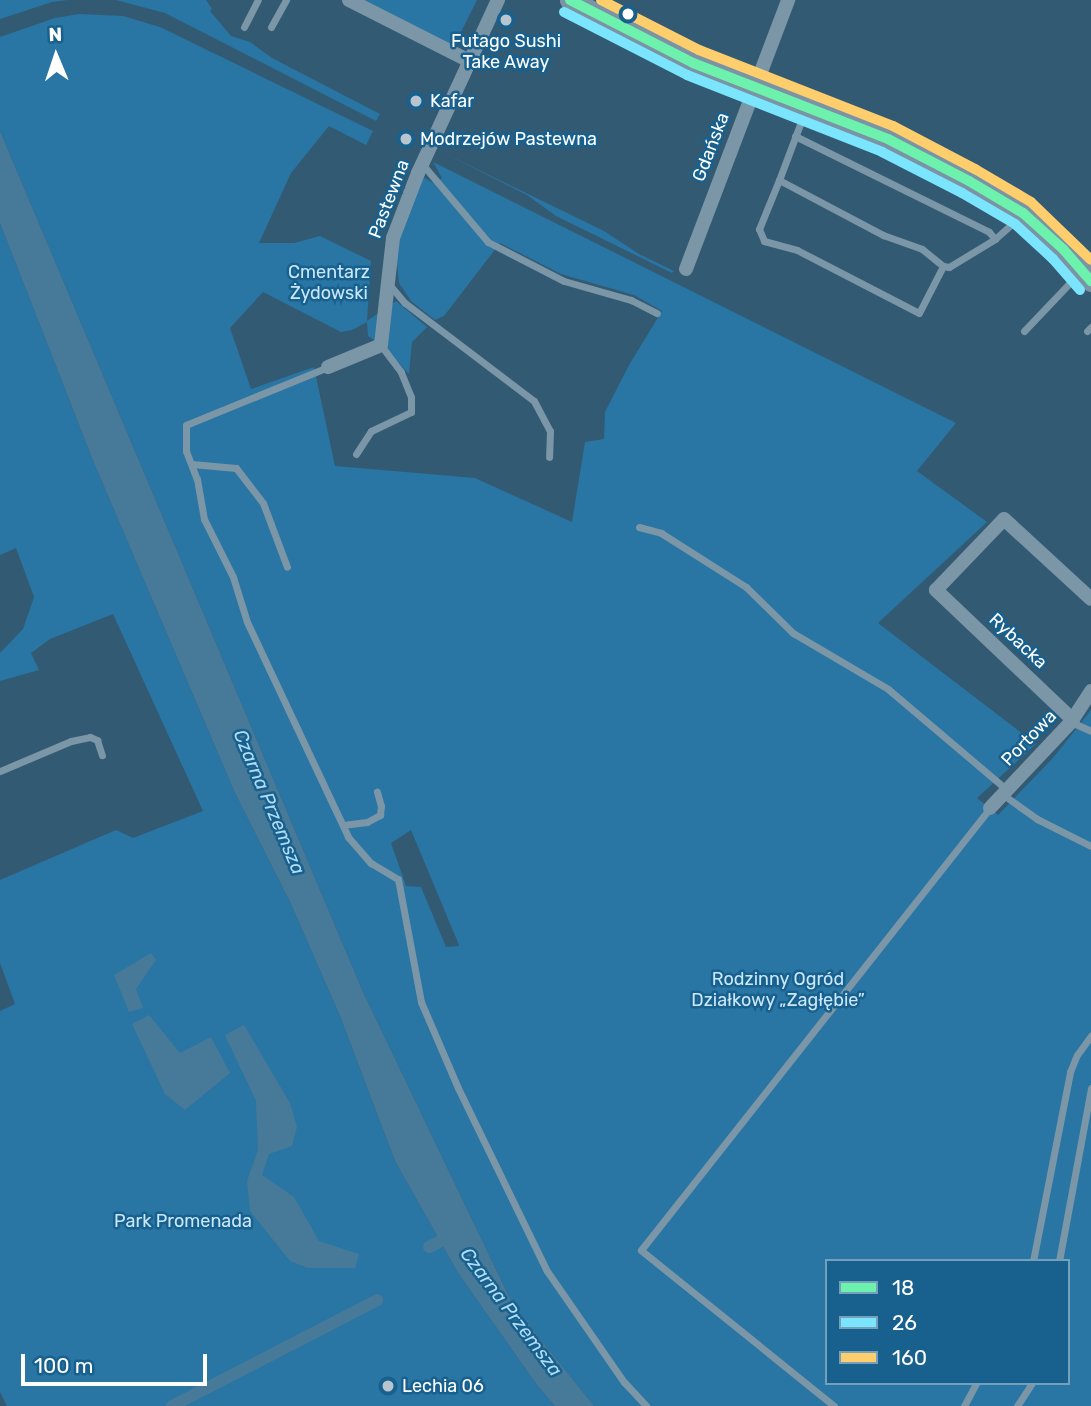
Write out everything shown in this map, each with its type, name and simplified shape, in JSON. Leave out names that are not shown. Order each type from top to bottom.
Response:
[{"type":"main road","points":[[575,1],[693,63],[807,107],[926,158],[1023,213],[1086,276]]},
{"type":"street","points":[[349,0],[469,61]]},
{"type":"street","name":"Pastewna","points":[[382,345],[386,280],[393,238],[422,164],[498,0]]},
{"type":"street","name":"Gdańska","points":[[686,269],[788,0]]},
{"type":"street","points":[[328,367],[382,345]]},
{"type":"street","name":"Rybacka","points":[[1072,721],[936,590],[1004,519],[1091,599]]},
{"type":"street","name":"Portowa","points":[[990,808],[1072,721],[1091,691]]},
{"type":"lane","points":[[244,27],[258,0]]},
{"type":"lane","points":[[271,26],[286,0]]},
{"type":"lane","points":[[807,107],[759,229],[764,241],[797,250],[919,313],[943,267]]},
{"type":"lane","points":[[796,136],[989,232],[996,239]]},
{"type":"lane","points":[[422,164],[488,242],[564,281],[631,300],[657,313]]},
{"type":"lane","points":[[779,180],[883,235],[922,249],[943,267],[949,267],[996,239],[1023,213]]},
{"type":"lane","points":[[1024,331],[1086,276]]},
{"type":"lane","points":[[386,280],[405,303],[534,401],[550,431],[549,457]]},
{"type":"lane","points":[[356,454],[371,431],[411,412],[411,397],[401,372],[382,345]]},
{"type":"lane","points":[[328,367],[186,425],[184,439],[204,519],[233,577],[247,622],[348,837],[371,863],[398,879],[421,1002],[458,1088],[548,1270],[624,1382],[646,1406]]},
{"type":"lane","points":[[192,464],[196,462],[236,468],[263,503],[287,567]]},
{"type":"lane","points":[[639,527],[661,533],[746,587],[793,634],[888,689],[1037,820],[1091,846]]},
{"type":"lane","points":[[1072,721],[1091,731]]},
{"type":"lane","points":[[0,771],[71,741],[90,737],[97,740],[102,755]]},
{"type":"lane","points":[[343,825],[367,822],[380,815],[381,806],[377,792]]},
{"type":"lane","points":[[834,1406],[641,1250],[990,808]]},
{"type":"lane","points":[[1033,1259],[1070,1072],[1077,1055],[1091,1036]]},
{"type":"lane","points":[[1059,1259],[1091,1088]]},
{"type":"lane","points":[[964,1406],[975,1385]]},
{"type":"lane","points":[[1017,1406],[1031,1385]]},
{"type":"green space","points":[[0,0],[68,0],[52,2],[0,19]]},
{"type":"green space","points":[[116,0],[206,0],[212,9],[210,11],[231,36],[250,42],[272,58],[380,114],[376,121],[165,13]]},
{"type":"green space","points":[[364,0],[477,0],[454,46]]},
{"type":"green space","points":[[79,14],[123,16],[160,27],[373,131],[366,145],[329,126],[291,173],[259,243],[294,243],[320,236],[371,261],[367,321],[396,301],[427,327],[412,342],[409,374],[381,345],[368,336],[367,322],[341,332],[263,292],[230,328],[251,389],[314,367],[335,466],[475,478],[572,522],[585,442],[604,439],[605,412],[629,365],[662,311],[634,295],[561,274],[500,243],[444,316],[435,320],[411,301],[399,283],[396,253],[402,224],[423,177],[435,184],[442,178],[433,162],[956,423],[917,471],[987,522],[878,623],[1036,744],[977,798],[998,815],[1053,758],[1091,710],[1091,1406],[594,1406],[513,1305],[363,992],[0,131],[0,37],[55,18]],"holes":[[[411,830],[459,945],[446,947],[421,887],[406,886],[391,843]]]},
{"type":"green space","points":[[440,151],[604,231],[639,254],[674,271],[672,273],[556,216],[527,195]]},
{"type":"green space","name":"Park Promenada","points":[[0,223],[94,463],[235,793],[291,904],[340,1016],[395,1161],[458,1273],[537,1385],[555,1406],[7,1406],[0,1392],[0,1011],[15,1004],[0,963],[0,880],[116,830],[133,838],[203,811],[113,614],[50,639],[31,653],[39,670],[0,681],[0,653],[23,629],[34,597],[16,548],[0,555]]},
{"type":"water","name":"Czarna Przemsza","points":[[0,131],[363,992],[513,1305],[594,1406],[555,1406],[537,1385],[458,1273],[395,1161],[340,1016],[291,904],[235,793],[94,463],[0,223]]},
{"type":"water","points":[[151,953],[156,960],[136,989],[143,1008],[129,1012],[114,975]]},
{"type":"water","points":[[149,1015],[180,1053],[211,1037],[230,1073],[185,1110],[165,1094],[132,1024]]},
{"type":"water","points":[[244,1025],[290,1103],[297,1127],[292,1146],[269,1154],[262,1175],[294,1197],[319,1241],[359,1254],[355,1268],[308,1268],[290,1261],[250,1211],[247,1181],[258,1150],[256,1101],[225,1035]]},
{"type":"waterway","points":[[429,1247],[454,1235]]},
{"type":"waterway","points":[[172,1406],[377,1300]]},
{"type":"transit line","name":"18","points":[[570,0],[693,63],[888,139],[969,181],[1023,213],[1063,249],[1091,281]]},
{"type":"transit line","name":"160","points":[[601,0],[699,50],[893,126],[975,169],[1031,202],[1091,260]]},
{"type":"transit line","name":"26","points":[[564,12],[687,75],[882,152],[962,193],[1015,224],[1053,259],[1080,290]]},
{"type":"place","name":"Futago Sushi Take Away","points":[[506,20]]},
{"type":"place","name":"Kafar","points":[[416,101]]},
{"type":"place","name":"Modrzejów Pastewna","points":[[406,139]]},
{"type":"place","name":"Lechia 06","points":[[388,1386]]},
{"type":"park label","name":"Cmentarz Żydowski","points":[[329,283]]},
{"type":"park label","name":"Rodzinny Ogród Działkowy „Zagłębie”","points":[[778,990]]}]
